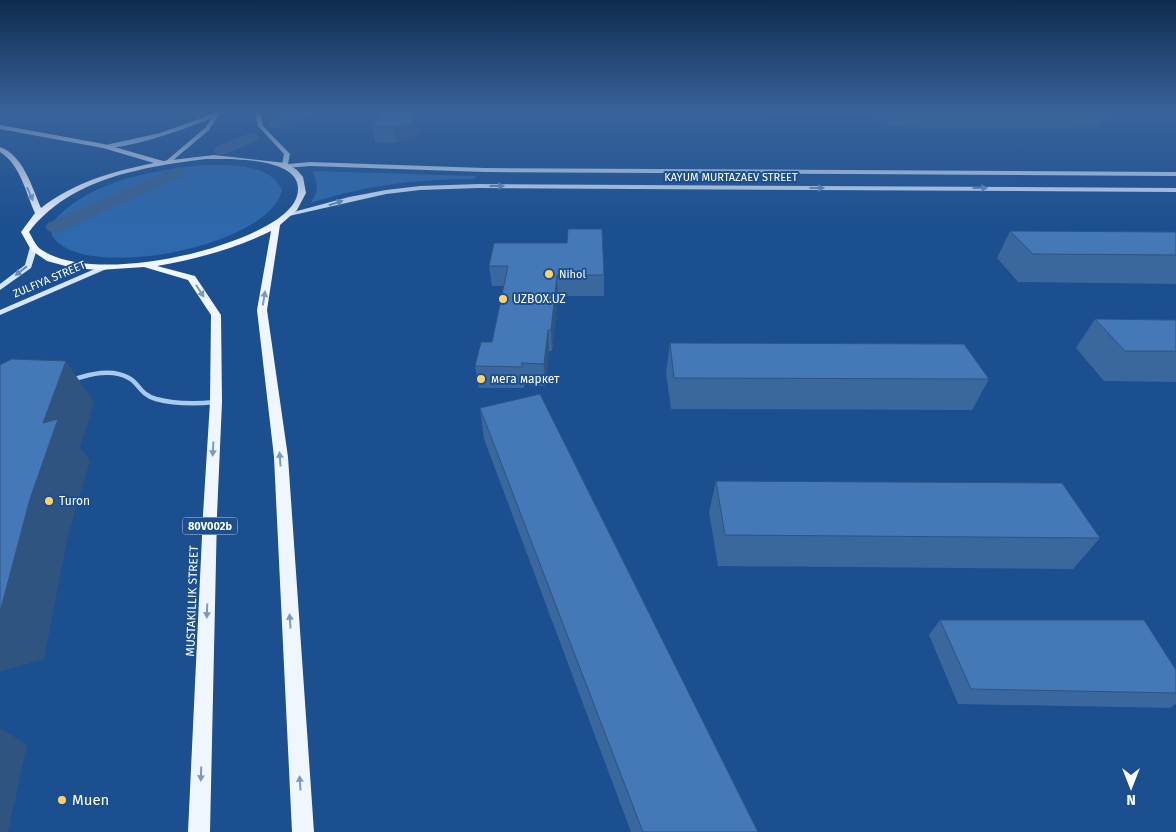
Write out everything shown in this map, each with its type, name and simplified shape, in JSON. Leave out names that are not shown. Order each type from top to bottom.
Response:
[{"type":"main road","points":[[2,150],[16,162],[39,213]]},
{"type":"main road","points":[[119,150],[164,161]]},
{"type":"main road","points":[[33,248],[26,241],[25,232],[39,213],[66,194],[104,177],[164,161],[206,157],[231,157],[286,165]]},
{"type":"main road","name":"MUSTAKILLIK STREET","points":[[33,248],[49,259],[74,265],[107,267],[143,265],[192,256],[236,243],[276,224],[289,214],[302,195],[302,180],[296,172],[286,165]]},
{"type":"main road","points":[[276,224],[262,310],[280,458],[303,832]]},
{"type":"main road","name":"MUSTAKILLIK STREET","points":[[143,265],[192,278],[216,315],[216,402],[210,515],[199,832]]},
{"type":"street","points":[[164,161],[179,150]]},
{"type":"street","name":"MUSTAKILLIK STREET","points":[[283,150],[287,154],[286,165]]},
{"type":"street","name":"KAYUM MURTAZAEV STREET","points":[[286,165],[310,164],[485,170],[1176,174]]},
{"type":"street","name":"KAYUM MURTAZAEV STREET","points":[[289,214],[388,192],[478,186],[1176,190]]},
{"type":"street","name":"ZULFIYA STREET","points":[[0,288],[28,266],[33,248]]},
{"type":"street","name":"ZULFIYA STREET","points":[[0,313],[107,267]]},
{"type":"street","points":[[70,382],[93,373],[109,373],[130,378],[141,392],[156,399],[195,404],[216,402]]},
{"type":"shaded area","points":[[202,165],[236,166],[258,170],[268,174],[282,190],[269,211],[244,229],[210,243],[171,253],[132,257],[96,257],[68,249],[52,235],[51,224],[66,209],[82,197],[101,188],[140,175]]},
{"type":"shaded area","points":[[313,171],[476,176],[475,179],[433,180],[372,187],[311,203],[316,194],[317,187]]},
{"type":"building","points":[[568,229],[602,229],[604,275],[557,275],[551,330],[548,330],[544,364],[521,363],[523,367],[475,366],[481,342],[492,342],[508,266],[489,266],[494,243],[567,243]]},
{"type":"building","points":[[1010,231],[1176,232],[1176,255],[1033,254]]},
{"type":"building","points":[[1095,319],[1176,320],[1176,351],[1125,351]]},
{"type":"building","points":[[670,343],[964,344],[989,379],[674,378]]},
{"type":"building","points":[[12,359],[66,361],[43,423],[58,419],[30,499],[0,612],[0,365]]},
{"type":"building","points":[[540,394],[758,832],[643,832],[480,408]]},
{"type":"building","points":[[716,481],[1062,483],[1100,538],[725,535]]},
{"type":"building","points":[[940,620],[1144,620],[1176,670],[1176,693],[971,689]]},
{"type":"waterway","points":[[55,227],[177,172]]},
{"type":"place","name":"Nihol","points":[[549,274]]},
{"type":"place","name":"UZBOX.UZ","points":[[503,299]]},
{"type":"place","name":"мега маркет","points":[[481,379]]},
{"type":"place","name":"Turon","points":[[49,501]]},
{"type":"place","name":"Muen","points":[[62,800]]}]
